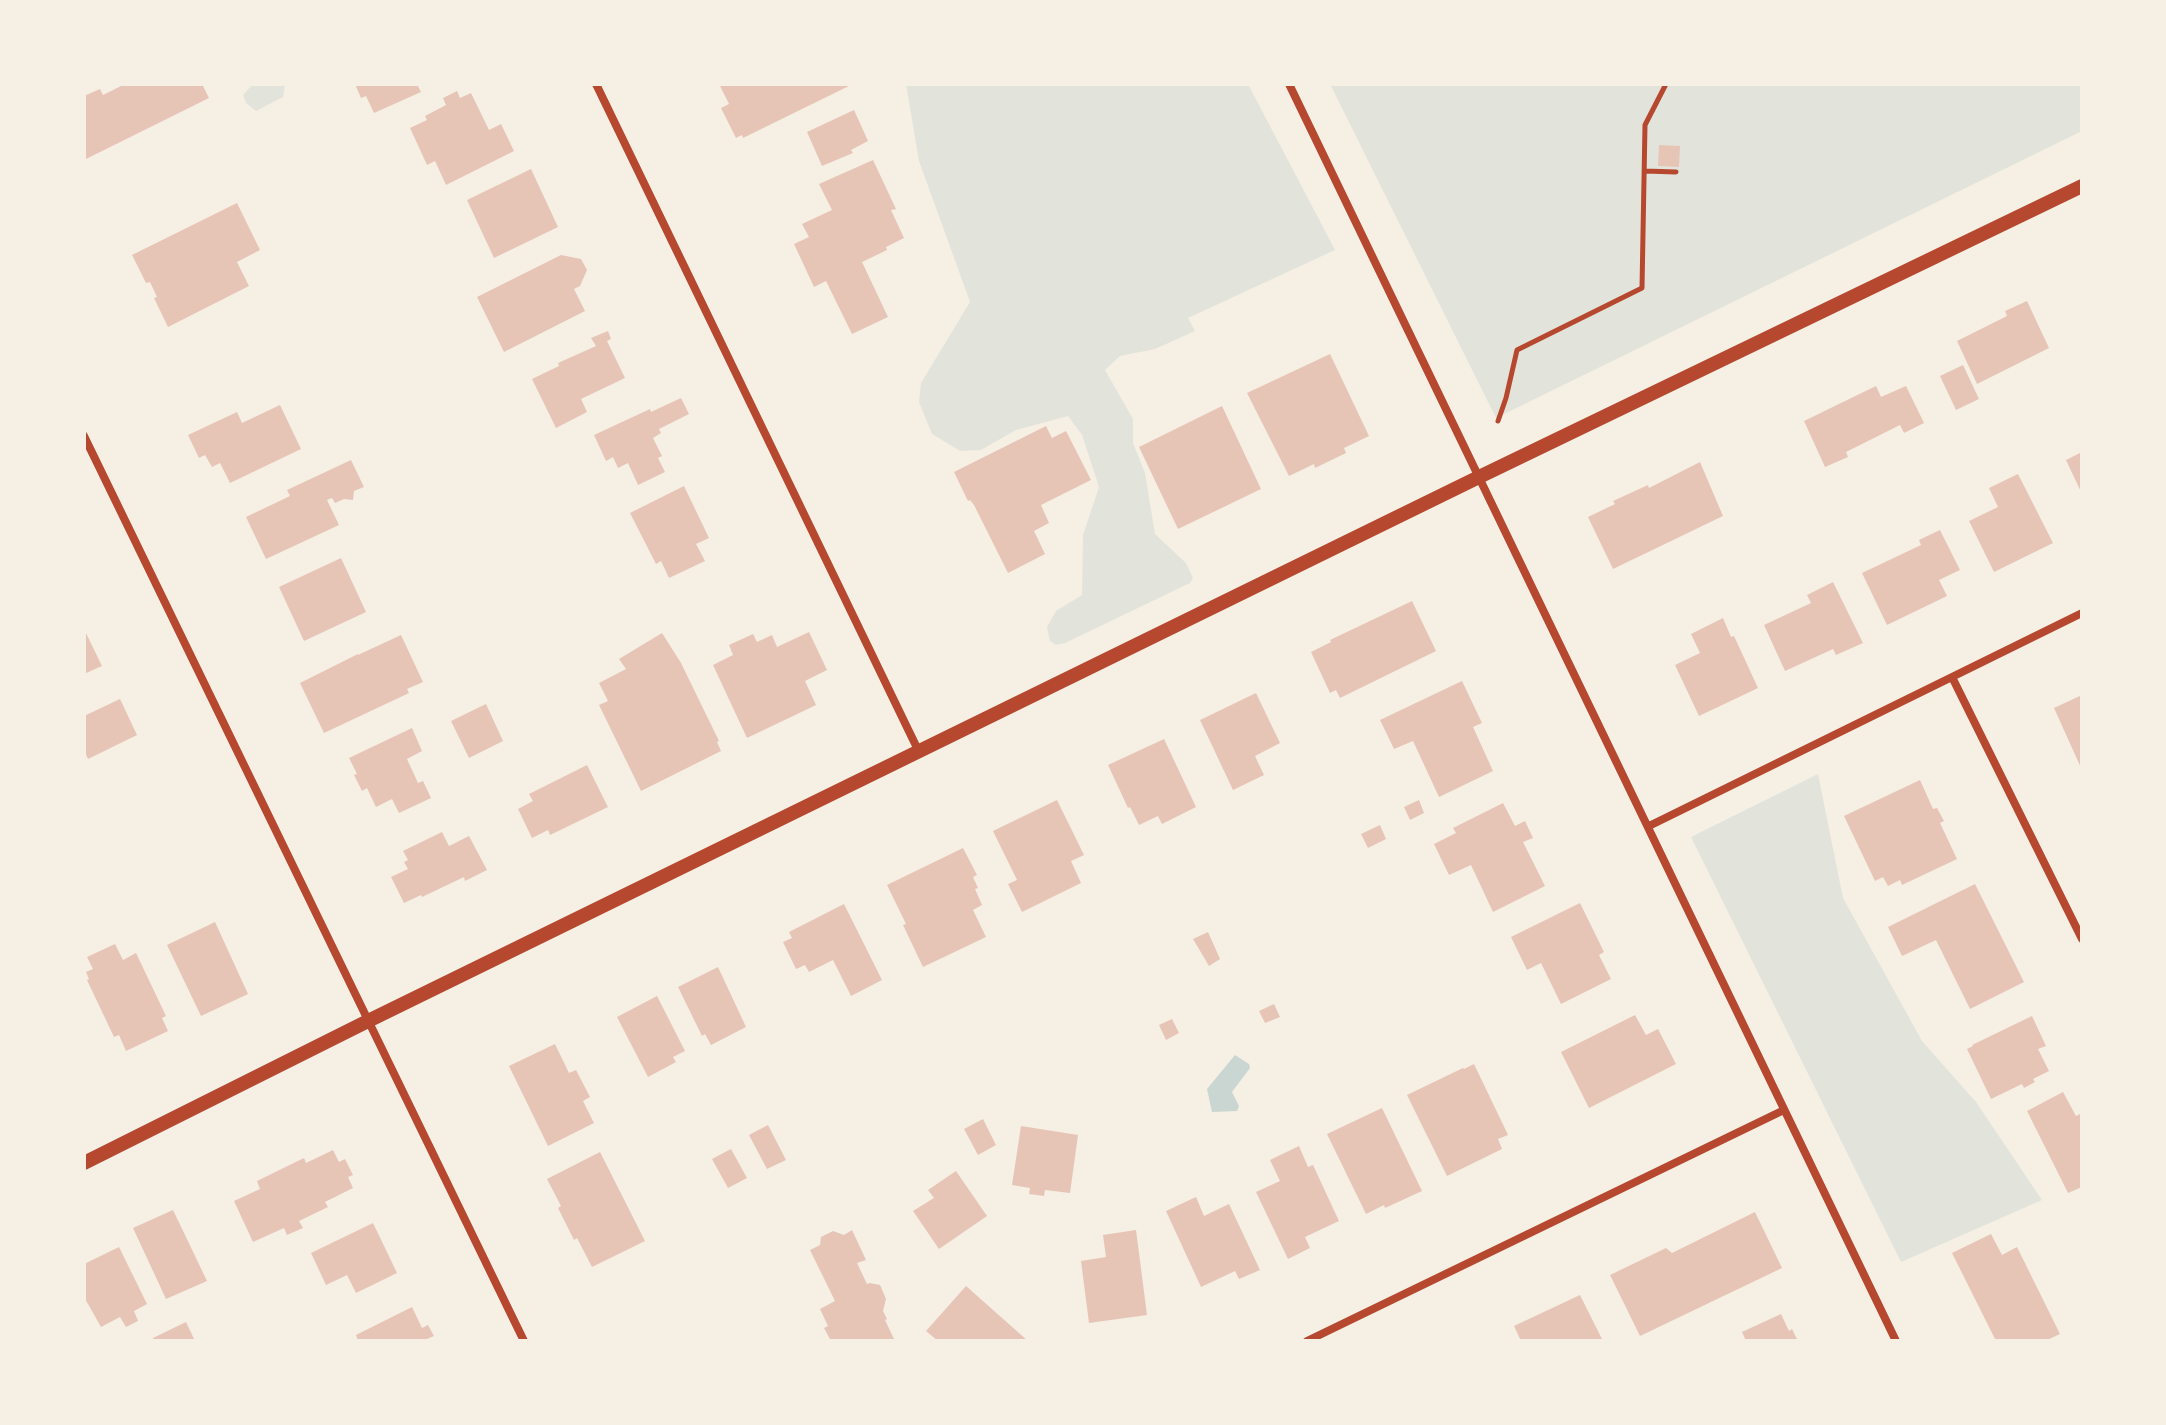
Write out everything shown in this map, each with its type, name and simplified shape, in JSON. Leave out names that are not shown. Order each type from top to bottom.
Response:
[{"type":"street","points":[[596,84],[919,752]]},
{"type":"street","points":[[1289,84],[1896,1341]]},
{"type":"street","points":[[84,1163],[1479,477],[2082,186]]},
{"type":"street","points":[[84,436],[524,1341]]},
{"type":"street","points":[[1649,826],[2082,613]]},
{"type":"street","points":[[1952,677],[2082,939]]},
{"type":"street","points":[[1307,1341],[1784,1110]]},
{"type":"path","points":[[1498,421],[1517,350],[1642,288],[1645,125],[1666,84]]},
{"type":"path","points":[[1645,171],[1676,172]]},
{"type":"shaded area","points":[[253,84],[285,84],[283,97],[256,111],[246,103],[243,95]]},
{"type":"shaded area","points":[[906,84],[1248,84],[1335,250],[1188,318],[1195,331],[1155,349],[1120,356],[1105,370],[1133,419],[1133,443],[1145,473],[1155,534],[1186,563],[1193,578],[1190,583],[1065,643],[1056,645],[1050,641],[1047,627],[1056,611],[1082,595],[1083,535],[1099,487],[1082,435],[1068,416],[1016,430],[981,450],[960,451],[932,434],[919,402],[921,383],[970,302],[919,161]]},
{"type":"shaded area","points":[[1330,84],[2082,84],[2082,131],[1496,418]]},
{"type":"shaded area","points":[[1818,774],[1843,898],[1922,1041],[1976,1102],[2042,1200],[1901,1262],[1691,837]]},
{"type":"shaded area","points":[[1235,1055],[1250,1068],[1232,1092],[1239,1106],[1237,1111],[1212,1112],[1207,1089]]},
{"type":"building","points":[[125,84],[202,84],[209,98],[84,160],[84,96],[100,89],[103,95]]},
{"type":"building","points":[[355,84],[417,84],[421,92],[374,113],[366,96],[361,98]]},
{"type":"building","points":[[719,84],[853,84],[743,138],[742,135],[736,138],[721,108],[729,104]]},
{"type":"building","points":[[457,91],[460,98],[471,93],[489,130],[501,124],[514,151],[446,185],[435,161],[427,165],[410,128],[427,120],[425,116],[446,105],[443,98]]},
{"type":"building","points":[[854,110],[868,141],[851,150],[853,153],[822,166],[807,132]]},
{"type":"building","points":[[1659,145],[1680,146],[1679,167],[1658,166]]},
{"type":"building","points":[[873,160],[896,209],[891,210],[904,238],[862,262],[888,317],[852,334],[826,281],[814,287],[794,244],[809,237],[802,224],[832,210],[819,184]]},
{"type":"building","points":[[531,169],[558,227],[494,258],[467,200]]},
{"type":"building","points":[[237,203],[260,250],[237,262],[249,286],[168,327],[150,282],[146,283],[132,255]]},
{"type":"building","points":[[561,255],[581,259],[587,270],[580,286],[574,289],[585,311],[504,352],[477,297]]},
{"type":"building","points":[[2027,301],[2049,348],[1977,384],[1957,341],[2007,316],[2005,311]]},
{"type":"building","points":[[608,331],[611,339],[607,341],[625,378],[581,399],[587,412],[556,428],[532,379],[596,346],[591,338]]},
{"type":"building","points":[[1330,354],[1369,436],[1344,448],[1346,453],[1289,476],[1247,393]]},
{"type":"building","points":[[1963,365],[1979,399],[1956,410],[1940,376]]},
{"type":"building","points":[[1876,386],[1881,397],[1906,386],[1924,423],[1904,433],[1900,425],[1846,452],[1848,457],[1825,467],[1804,421]]},
{"type":"building","points":[[681,398],[689,414],[659,429],[661,433],[653,438],[662,456],[658,458],[665,472],[638,485],[628,463],[618,468],[613,457],[606,461],[594,435]]},
{"type":"building","points":[[280,405],[301,449],[230,483],[220,463],[212,467],[205,455],[199,458],[188,435],[237,412],[242,423]]},
{"type":"building","points":[[1222,406],[1261,489],[1178,529],[1139,447]]},
{"type":"building","points":[[1046,426],[1052,438],[1066,431],[1091,480],[1041,505],[1049,523],[1034,531],[1045,554],[1008,573],[954,472]]},
{"type":"building","points":[[2082,452],[2082,494],[2066,460]]},
{"type":"building","points":[[351,460],[364,487],[354,491],[353,500],[344,499],[335,503],[332,498],[327,500],[339,525],[266,559],[246,517],[290,496],[287,490]]},
{"type":"building","points":[[1700,462],[1723,516],[1613,569],[1588,517],[1615,504],[1613,501],[1648,485],[1649,488]]},
{"type":"building","points":[[2018,474],[2053,543],[1994,572],[1969,521],[1998,507],[1989,488]]},
{"type":"building","points":[[684,486],[709,538],[696,544],[705,561],[669,578],[661,561],[656,564],[630,513]]},
{"type":"building","points":[[1940,530],[1960,570],[1939,580],[1947,596],[1887,625],[1862,573],[1921,545],[1919,540]]},
{"type":"building","points":[[341,558],[366,612],[304,641],[279,587]]},
{"type":"building","points":[[1833,582],[1863,643],[1836,655],[1833,649],[1785,671],[1764,625],[1811,603],[1807,595]]},
{"type":"building","points":[[1412,601],[1436,651],[1340,698],[1336,690],[1330,693],[1311,652]]},
{"type":"building","points":[[1723,618],[1758,688],[1699,716],[1675,665],[1700,653],[1691,634]]},
{"type":"building","points":[[84,629],[102,666],[84,674]]},
{"type":"building","points":[[809,632],[827,670],[805,681],[816,705],[747,738],[713,665],[733,655],[729,645],[753,634],[757,642],[772,635],[777,647]]},
{"type":"building","points":[[662,633],[681,663],[721,751],[641,791],[599,705],[608,701],[599,683],[626,669],[619,659]]},
{"type":"building","points":[[401,635],[423,682],[407,689],[409,693],[324,733],[300,683]]},
{"type":"building","points":[[1462,681],[1482,723],[1473,727],[1493,771],[1439,797],[1413,741],[1394,749],[1380,720]]},
{"type":"building","points":[[1256,693],[1280,743],[1255,756],[1264,775],[1233,790],[1200,720]]},
{"type":"building","points":[[2082,695],[2082,770],[2054,708]]},
{"type":"building","points":[[120,699],[137,735],[88,759],[84,750],[84,716]]},
{"type":"building","points":[[486,704],[503,741],[469,758],[451,721]]},
{"type":"building","points":[[412,728],[422,751],[407,759],[418,783],[423,781],[431,798],[399,813],[392,799],[376,807],[367,788],[362,791],[349,758]]},
{"type":"building","points":[[1164,739],[1196,807],[1162,824],[1158,816],[1139,825],[1108,765]]},
{"type":"building","points":[[587,765],[608,807],[550,835],[548,830],[532,838],[518,809],[533,801],[529,794]]},
{"type":"building","points":[[1920,780],[1933,809],[1937,808],[1944,821],[1940,823],[1957,859],[1902,885],[1900,880],[1888,886],[1883,877],[1875,881],[1844,816]]},
{"type":"building","points":[[1057,800],[1084,855],[1071,861],[1081,883],[1022,912],[1008,884],[1017,880],[993,831]]},
{"type":"building","points":[[1419,800],[1424,813],[1410,820],[1404,807]]},
{"type":"building","points":[[1503,803],[1515,826],[1525,821],[1533,838],[1523,842],[1545,886],[1493,912],[1471,865],[1449,875],[1434,844],[1456,833],[1453,828]]},
{"type":"building","points":[[1380,825],[1386,839],[1368,848],[1361,834]]},
{"type":"building","points":[[442,832],[449,846],[469,836],[487,870],[404,903],[391,877],[408,869],[404,862],[408,860],[403,851]]},
{"type":"building","points":[[963,848],[977,875],[973,877],[978,888],[975,889],[982,905],[973,910],[986,937],[923,967],[887,885]]},
{"type":"building","points":[[1975,884],[2024,982],[1970,1009],[1936,940],[1902,956],[1888,927]]},
{"type":"building","points":[[1580,903],[1604,952],[1599,955],[1611,979],[1561,1004],[1541,963],[1527,970],[1511,937]]},
{"type":"building","points":[[844,904],[882,980],[851,996],[833,960],[809,972],[805,965],[796,969],[783,942],[792,938],[789,932]]},
{"type":"building","points":[[215,922],[248,994],[201,1016],[167,945]]},
{"type":"building","points":[[1208,932],[1220,959],[1209,966],[1193,939]]},
{"type":"building","points":[[115,944],[123,960],[136,953],[166,1016],[162,1018],[168,1031],[126,1051],[119,1035],[114,1037],[86,972],[93,969],[87,957]]},
{"type":"building","points":[[718,967],[746,1027],[711,1045],[705,1034],[702,1036],[678,987]]},
{"type":"building","points":[[657,996],[685,1051],[673,1057],[676,1062],[648,1077],[617,1017]]},
{"type":"building","points":[[1274,1004],[1280,1017],[1265,1023],[1259,1011]]},
{"type":"building","points":[[1635,1015],[1646,1035],[1658,1029],[1676,1064],[1589,1108],[1561,1052]]},
{"type":"building","points":[[2032,1016],[2046,1046],[2038,1049],[2049,1071],[2024,1088],[2022,1084],[1991,1099],[1967,1049]]},
{"type":"building","points":[[1172,1019],[1179,1033],[1166,1040],[1159,1025]]},
{"type":"building","points":[[555,1044],[569,1073],[576,1070],[590,1097],[583,1101],[594,1123],[548,1146],[509,1066]]},
{"type":"building","points":[[1474,1064],[1508,1135],[1498,1139],[1502,1149],[1447,1176],[1407,1095]]},
{"type":"building","points":[[2063,1092],[2076,1116],[2082,1113],[2082,1187],[2068,1193],[2027,1111]]},
{"type":"building","points":[[1382,1108],[1422,1191],[1366,1214],[1327,1134]]},
{"type":"building","points":[[983,1119],[996,1145],[978,1155],[964,1129]]},
{"type":"building","points":[[768,1125],[786,1160],[767,1169],[749,1135]]},
{"type":"building","points":[[1021,1126],[1078,1135],[1070,1193],[1045,1190],[1044,1196],[1029,1194],[1030,1188],[1012,1185]]},
{"type":"building","points":[[1299,1146],[1308,1167],[1313,1165],[1339,1221],[1305,1237],[1310,1248],[1288,1259],[1256,1192],[1280,1181],[1270,1160]]},
{"type":"building","points":[[731,1149],[747,1178],[728,1188],[712,1159]]},
{"type":"building","points":[[333,1150],[339,1162],[345,1159],[353,1175],[348,1177],[353,1188],[325,1202],[328,1207],[299,1221],[303,1228],[287,1235],[284,1228],[253,1242],[234,1201],[260,1189],[257,1181],[304,1158],[306,1163]]},
{"type":"building","points":[[600,1152],[645,1241],[592,1267],[577,1238],[574,1240],[547,1179]]},
{"type":"building","points":[[956,1171],[987,1216],[939,1249],[913,1211],[934,1198],[928,1190]]},
{"type":"building","points":[[1196,1197],[1204,1216],[1229,1204],[1260,1270],[1239,1279],[1235,1271],[1201,1287],[1166,1211]]},
{"type":"building","points":[[173,1210],[207,1281],[166,1299],[133,1228]]},
{"type":"building","points":[[1755,1212],[1782,1268],[1640,1336],[1610,1275],[1666,1248],[1672,1253]]},
{"type":"building","points":[[373,1223],[397,1273],[356,1293],[347,1275],[326,1285],[311,1253]]},
{"type":"building","points":[[852,1230],[866,1260],[857,1263],[867,1284],[880,1285],[886,1299],[883,1311],[885,1320],[895,1341],[831,1341],[824,1328],[828,1326],[820,1309],[835,1301],[810,1250],[820,1245],[821,1237],[833,1231],[844,1235]]},
{"type":"building","points":[[1136,1230],[1147,1315],[1089,1323],[1081,1261],[1106,1257],[1103,1235]]},
{"type":"building","points":[[1991,1234],[2002,1255],[2017,1247],[2060,1334],[2045,1341],[1996,1341],[1952,1253]]},
{"type":"building","points":[[119,1247],[147,1304],[134,1311],[138,1321],[126,1327],[120,1317],[101,1327],[84,1297],[84,1264]]},
{"type":"building","points":[[966,1286],[1028,1341],[938,1341],[926,1331]]},
{"type":"building","points":[[1580,1295],[1603,1341],[1521,1341],[1514,1326]]},
{"type":"building","points":[[412,1307],[422,1328],[428,1325],[434,1336],[428,1341],[358,1341],[356,1335]]},
{"type":"building","points":[[1781,1314],[1798,1341],[1746,1341],[1742,1332]]},
{"type":"building","points":[[186,1322],[195,1341],[154,1341],[153,1338]]}]
